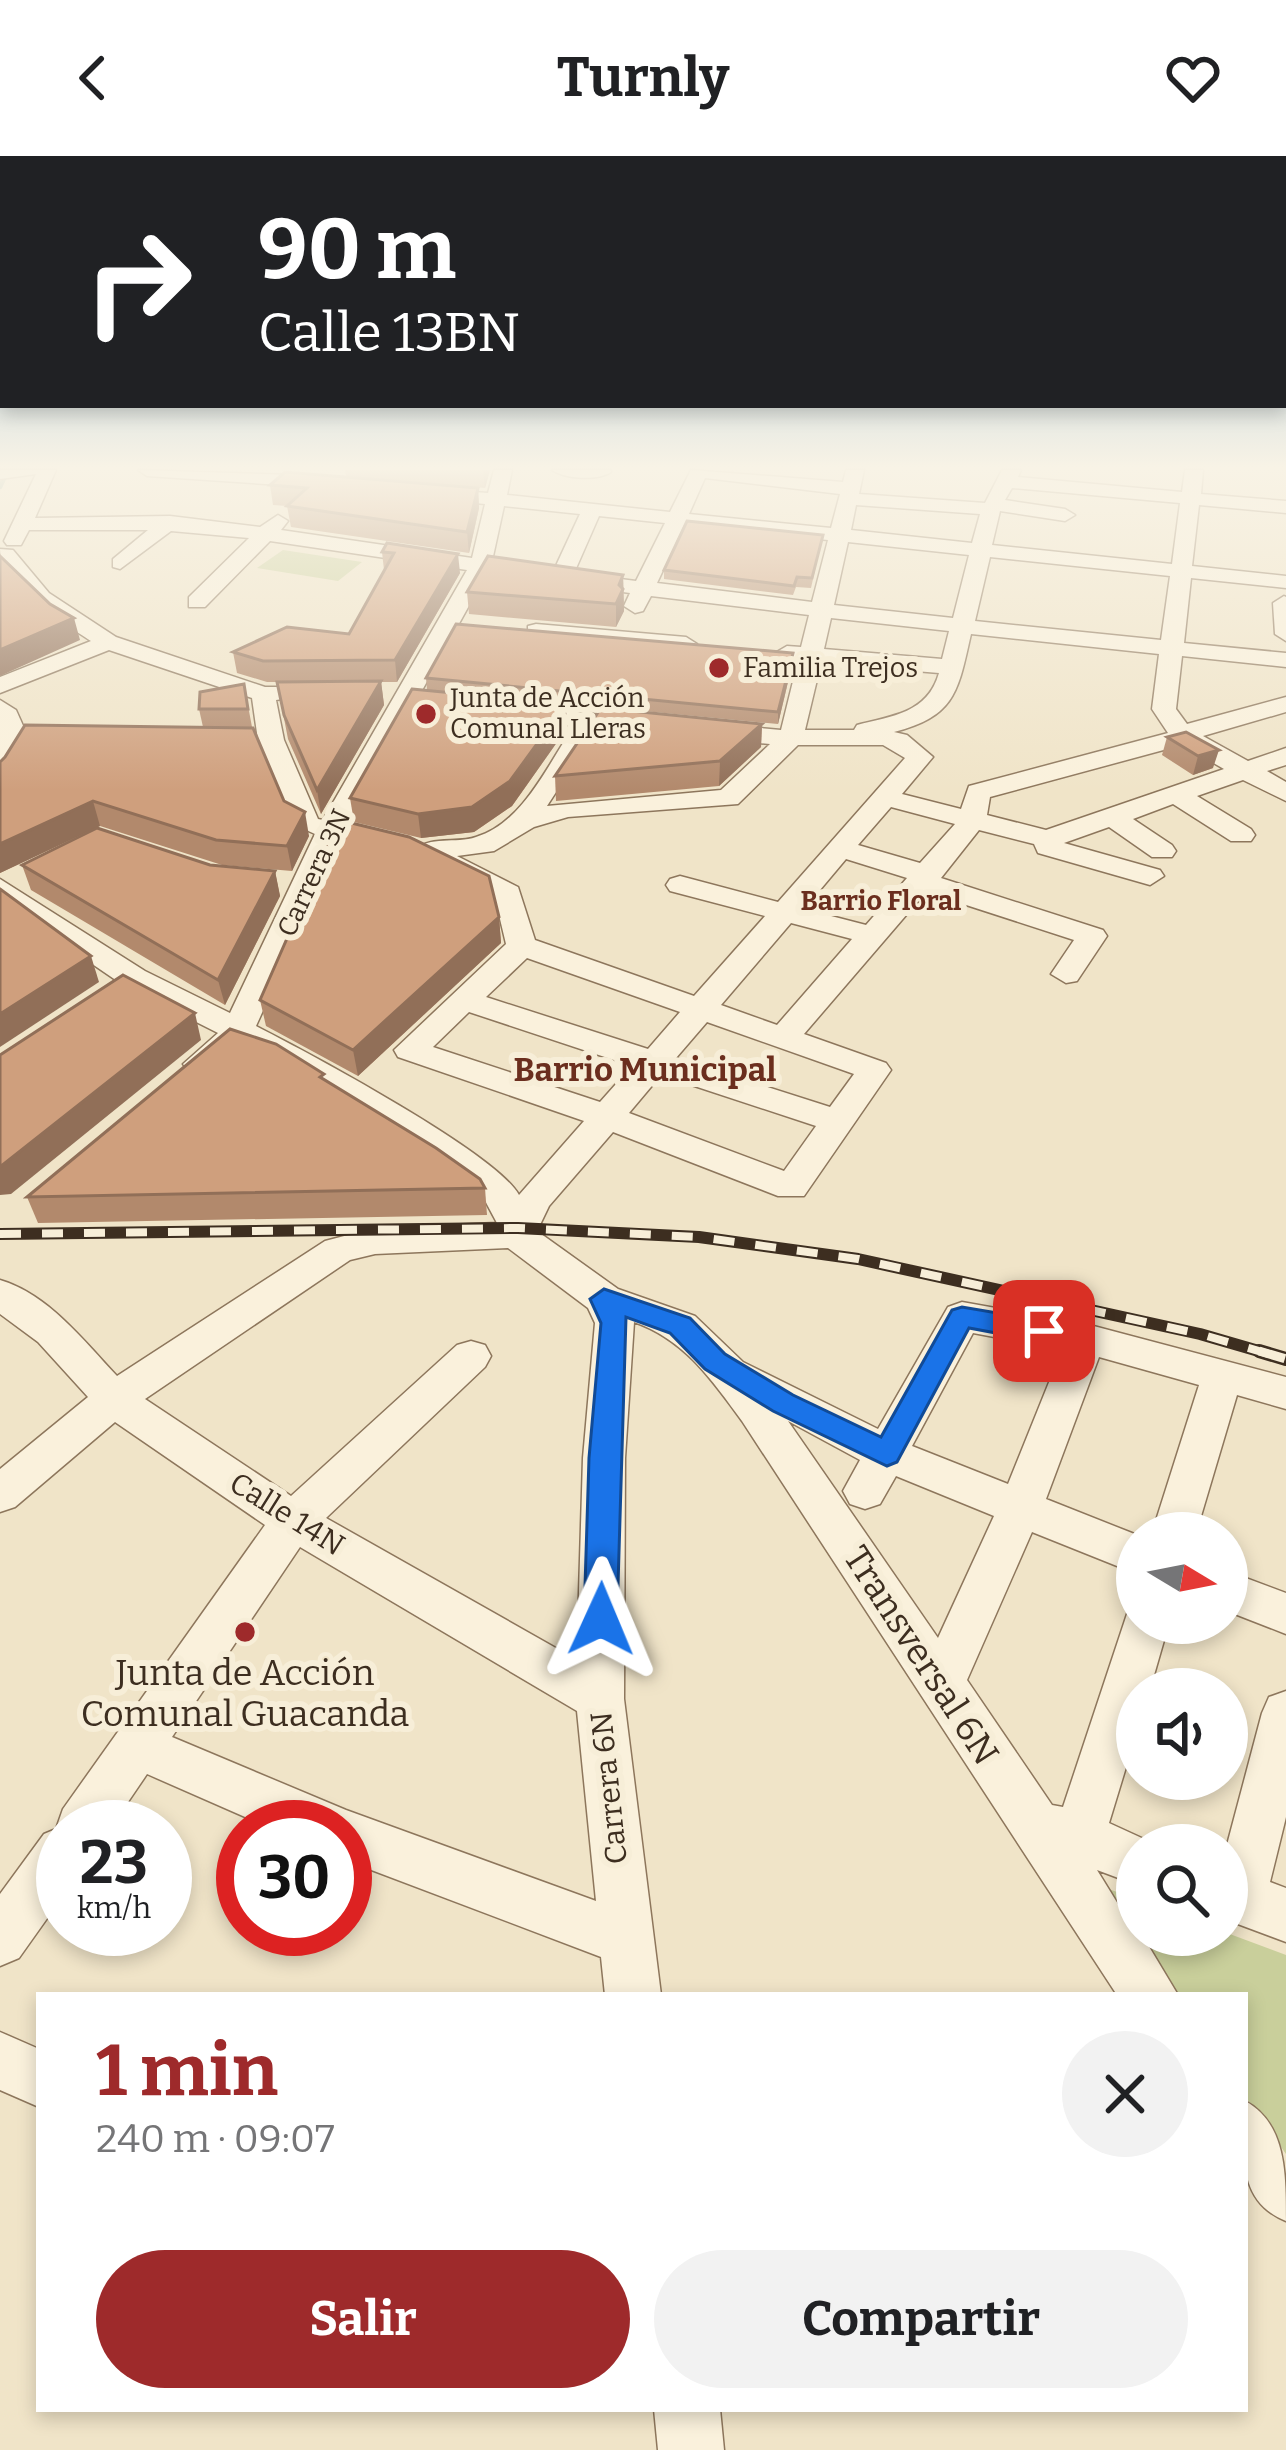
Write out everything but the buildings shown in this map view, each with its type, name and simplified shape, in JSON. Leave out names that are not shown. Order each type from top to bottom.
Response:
[{"type":"street","points":[[21,577],[40,598],[108,642],[262,694],[307,690]]},
{"type":"street","points":[[197,602],[222,577]]},
{"type":"street","name":"Carrera 3N","points":[[167,1090],[237,1033],[272,967],[292,884],[330,832],[407,697],[458,625],[475,577]]},
{"type":"street","points":[[562,577],[1286,660]]},
{"type":"street","points":[[615,649],[648,577]]},
{"type":"street","points":[[424,852],[484,845],[524,821],[567,809],[729,798],[791,738],[828,577]]},
{"type":"street","points":[[791,738],[904,721],[936,707],[952,667],[974,577]]},
{"type":"street","points":[[1177,577],[1163,709],[1183,735],[1286,794]]},
{"type":"street","points":[[1209,577],[1285,592],[1284,634]]},
{"type":"street","points":[[0,597],[40,598]]},
{"type":"street","points":[[511,629],[615,649],[707,646]]},
{"type":"street","points":[[0,686],[108,642]]},
{"type":"street","points":[[768,652],[952,667]]},
{"type":"street","points":[[262,694],[259,739],[308,824],[424,852],[508,892],[522,946],[787,1033],[874,1070],[791,1186],[608,1117],[506,1096],[410,1051],[522,946]]},
{"type":"street","points":[[1111,816],[1117,784],[1183,735],[1286,704]]},
{"type":"street","points":[[0,707],[28,737],[0,773]]},
{"type":"street","points":[[497,711],[791,738],[868,735],[898,740],[975,806],[1048,839],[1111,816]]},
{"type":"street","points":[[524,821],[590,721]]},
{"type":"street","points":[[0,1494],[114,1399],[338,1250],[523,1221],[886,798],[916,753]]},
{"type":"street","points":[[1174,793],[1286,756]]},
{"type":"street","points":[[886,798],[975,806],[1117,784],[1174,793],[1241,835]]},
{"type":"street","points":[[787,1033],[926,878],[975,806]]},
{"type":"street","points":[[1048,839],[1048,848],[1156,863],[1111,816]]},
{"type":"street","points":[[842,849],[1092,936],[1066,974]]},
{"type":"street","points":[[8,885],[134,978],[296,1059],[496,1187],[523,1221],[604,1299]]},
{"type":"street","points":[[680,885],[874,936]]},
{"type":"street","points":[[96,1004],[134,978]]},
{"type":"street","points":[[463,1000],[841,1122]]},
{"type":"street","name":"Calle 14N","points":[[0,1294],[52,1332],[114,1399],[293,1521],[600,1699]]},
{"type":"street","name":"Transversal 6N","points":[[604,1299],[680,1326],[715,1361],[771,1433],[943,1680],[1027,1819],[1148,1992]]},
{"type":"street","name":"Carrera 6N","points":[[604,1299],[615,1323],[604,1458],[600,1699],[633,1992]]},
{"type":"street","points":[[876,1472],[962,1317],[1086,1339],[1286,1393]]},
{"type":"street","points":[[943,1680],[1021,1506],[1086,1339]]},
{"type":"street","points":[[101,1800],[293,1521],[471,1356]]},
{"type":"street","points":[[715,1361],[783,1403],[876,1472],[1021,1506],[1116,1546]]},
{"type":"street","points":[[1180,1512],[1222,1374]]},
{"type":"street","points":[[1248,1599],[1286,1614]]},
{"type":"street","points":[[1079,1838],[1139,1644]]},
{"type":"street","points":[[1251,1902],[1286,1713]]},
{"type":"street","points":[[139,1747],[264,1800]]},
{"type":"street","points":[[1027,1819],[1116,1851]]},
{"type":"street","points":[[372,1844],[626,1939]]},
{"type":"street","points":[[0,1939],[36,1889]]},
{"type":"street","points":[[0,2061],[36,2077]]},
{"type":"street","points":[[1248,2136],[1286,2191]]},
{"type":"street","points":[[687,2412],[692,2450]]},
{"type":"green space","points":[[1097,1885],[1116,1892],[1116,1912]]},
{"type":"green space","points":[[1248,1941],[1286,1955],[1286,2154],[1248,2100],[1248,1992],[1173,1992],[1147,1956],[1248,1956]]},
{"type":"railway","points":[[0,1234],[518,1228],[699,1237],[858,1259],[1200,1334],[1269,1354]]},
{"type":"railway","points":[[1259,1351],[1286,1359]]},
{"type":"place","name":"Familia Trejos","points":[[719,668]]},
{"type":"place","name":"Junta de Acción Comunal Lleras","points":[[426,714]]},
{"type":"place","name":"Junta de Acción Comunal Guacanda","points":[[245,1632]]},
{"type":"district","name":"Barrio Floral","points":[[881,901]]},
{"type":"district","name":"Barrio Municipal","points":[[645,1069]]},
{"type":"route","points":[[601,1619],[604,1458],[615,1323],[604,1299],[680,1326],[715,1361],[783,1403],[887,1454],[962,1317],[1044,1331]]}]
